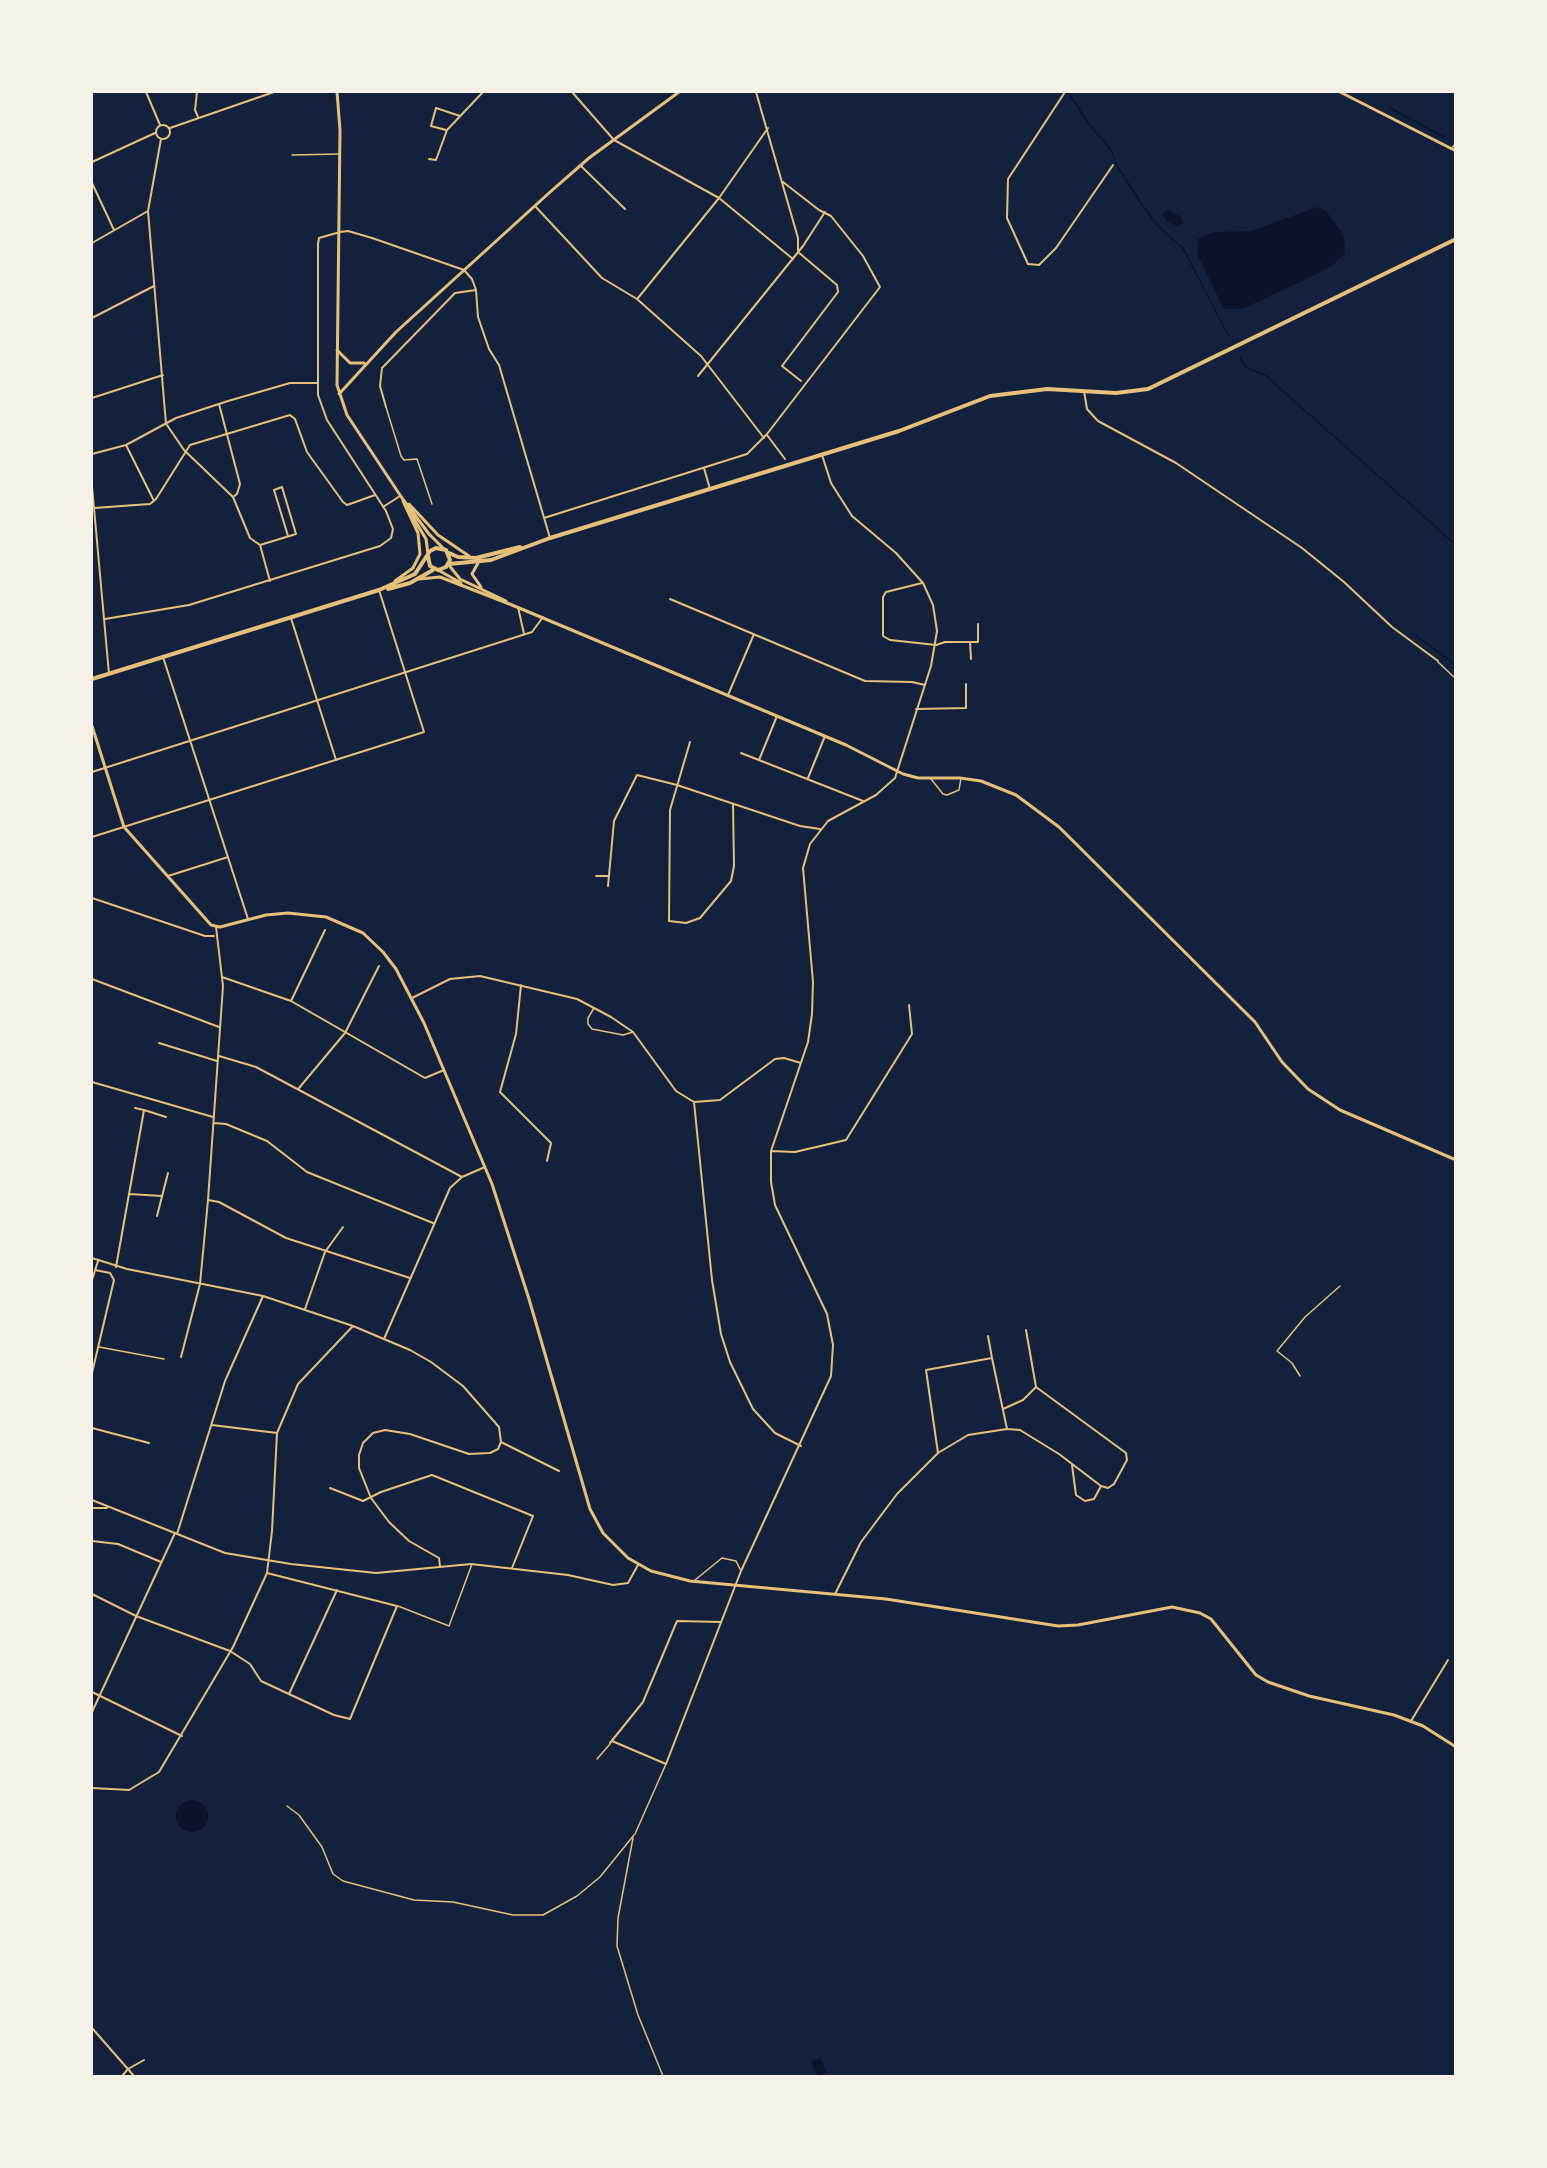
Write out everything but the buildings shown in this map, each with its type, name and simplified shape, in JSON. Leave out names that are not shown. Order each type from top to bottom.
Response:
[{"type":"main road","points":[[92,679],[414,580],[449,564],[478,563],[550,538],[906,429],[990,396],[1047,388],[1102,393],[1134,392],[1160,385],[1455,238]]},
{"type":"main road","points":[[379,590],[412,576],[434,549],[446,550],[458,557],[480,557],[527,546]]},
{"type":"main road","points":[[446,550],[449,564]]},
{"type":"main road","points":[[428,555],[429,564],[436,570]]},
{"type":"street","points":[[146,92],[161,126]]},
{"type":"street","points":[[196,92],[195,111],[198,117]]},
{"type":"street","points":[[161,126],[170,128],[274,92]]},
{"type":"street","points":[[337,92],[340,232],[337,350],[339,394],[347,415],[402,497],[429,534],[446,550]]},
{"type":"street","points":[[429,159],[436,160],[447,130],[483,92]]},
{"type":"street","points":[[572,92],[614,140],[719,198],[793,259]]},
{"type":"street","points":[[339,394],[366,363],[464,270],[581,165],[679,92]]},
{"type":"street","points":[[756,92],[798,238],[798,252],[837,285],[838,292],[782,366],[801,381]]},
{"type":"street","points":[[1065,92],[1008,179],[1007,218],[1028,264],[1043,263],[1113,165]]},
{"type":"street","points":[[1340,92],[1454,150],[1455,143]]},
{"type":"street","points":[[447,130],[431,126],[436,108],[459,116]]},
{"type":"street","points":[[92,162],[155,133],[161,126]]},
{"type":"street","points":[[161,139],[169,135],[170,128]]},
{"type":"street","points":[[637,299],[719,198],[768,128]]},
{"type":"street","points":[[155,133],[161,139]]},
{"type":"street","points":[[161,139],[148,211],[166,424],[184,450],[233,497],[250,538],[260,545],[270,581]]},
{"type":"street","points":[[292,155],[339,154]]},
{"type":"street","points":[[581,165],[625,209]]},
{"type":"street","points":[[544,518],[747,454],[765,436],[880,287],[863,256],[831,216],[783,182]]},
{"type":"street","points":[[92,183],[114,230]]},
{"type":"street","points":[[535,206],[602,278],[637,299],[708,364],[785,459]]},
{"type":"street","points":[[92,243],[148,211]]},
{"type":"street","points":[[698,376],[793,259],[825,212]]},
{"type":"street","points":[[105,619],[183,606],[270,581],[383,544],[392,536],[392,525],[383,507],[321,408],[317,383],[318,244],[320,238],[340,232],[348,231],[464,270],[475,284],[478,317],[489,349],[499,365],[550,538]]},
{"type":"street","points":[[92,318],[154,286]]},
{"type":"street","points":[[432,504],[417,459],[404,460],[401,456],[380,386],[382,368],[455,293],[476,290]]},
{"type":"street","points":[[337,350],[351,363],[366,363]]},
{"type":"street","points":[[92,398],[163,375]]},
{"type":"street","points":[[92,449],[92,455],[126,445],[166,424],[290,383],[317,383]]},
{"type":"street","points":[[1084,391],[1087,409],[1098,421],[1165,456],[1302,548],[1344,582],[1392,627],[1438,661],[1455,679]]},
{"type":"street","points":[[219,405],[240,484],[237,494],[233,497]]},
{"type":"street","points":[[94,508],[149,504],[154,501],[189,445],[285,415],[295,419],[307,452],[343,502],[347,505],[375,495]]},
{"type":"street","points":[[126,445],[154,501]]},
{"type":"street","points":[[663,2076],[638,2015],[617,1946],[618,1918],[634,1835],[666,1764],[741,1571],[801,1446],[831,1376],[833,1345],[822,1302],[776,1205],[771,1182],[771,1150],[801,1063],[811,1023],[813,982],[801,877],[807,852],[820,829],[834,816],[885,788],[895,778],[936,645],[933,605],[923,583],[896,553],[863,527],[844,506],[831,483],[822,455]]},
{"type":"street","points":[[704,468],[710,489]]},
{"type":"street","points":[[92,486],[110,674]]},
{"type":"street","points":[[260,545],[296,534],[282,487],[274,490],[288,536]]},
{"type":"street","points":[[383,507],[402,497]]},
{"type":"street","points":[[402,497],[426,539],[428,555]]},
{"type":"street","points":[[402,497],[451,546],[465,555],[480,557]]},
{"type":"street","points":[[92,837],[424,732],[379,590],[413,568],[420,556],[419,536],[402,497]]},
{"type":"street","points":[[478,563],[473,568],[472,576],[486,591]]},
{"type":"street","points":[[449,564],[458,577],[510,604]]},
{"type":"street","points":[[436,570],[470,588]]},
{"type":"street","points":[[414,580],[437,576],[470,588],[826,736],[910,776],[960,778],[990,783],[1007,791],[1053,821],[1260,1028],[1292,1075],[1319,1098],[1455,1160]]},
{"type":"street","points":[[923,583],[886,592],[883,597],[882,636],[890,640],[936,645],[945,642],[978,642],[978,624]]},
{"type":"street","points":[[670,598],[865,681],[912,682],[925,685]]},
{"type":"street","points":[[518,607],[524,634]]},
{"type":"street","points":[[92,772],[524,634],[537,629],[543,617]]},
{"type":"street","points":[[291,618],[336,760]]},
{"type":"street","points":[[729,695],[754,634]]},
{"type":"street","points":[[970,642],[971,659]]},
{"type":"street","points":[[163,657],[248,920]]},
{"type":"street","points":[[916,709],[966,708],[966,684]]},
{"type":"street","points":[[759,760],[777,716]]},
{"type":"street","points":[[92,726],[124,826],[216,927],[222,977],[208,1200],[200,1284],[181,1357]]},
{"type":"street","points":[[808,778],[826,736]]},
{"type":"street","points":[[690,742],[670,810],[669,921],[686,923],[700,918],[731,881],[734,866],[733,804]]},
{"type":"street","points":[[741,753],[863,801]]},
{"type":"street","points":[[608,886],[612,831],[633,778],[640,774],[800,825],[820,829]]},
{"type":"street","points":[[930,778],[943,794],[957,793],[961,786],[960,778]]},
{"type":"street","points":[[168,876],[228,857]]},
{"type":"street","points":[[596,876],[609,876]]},
{"type":"street","points":[[92,898],[205,936],[216,935]]},
{"type":"street","points":[[216,927],[300,913],[327,917],[363,933],[383,952],[412,998],[486,1167],[530,1299],[585,1497],[603,1533],[617,1549],[638,1565],[662,1575],[690,1581],[886,1599],[1058,1626],[1078,1625],[1172,1606],[1200,1613],[1211,1619],[1256,1675],[1268,1682],[1299,1693],[1376,1709],[1411,1721],[1455,1747]]},
{"type":"street","points":[[291,1001],[325,930]]},
{"type":"street","points":[[299,1089],[345,1033],[379,966]]},
{"type":"street","points":[[412,998],[450,979],[465,976],[490,978],[569,997],[595,1007],[633,1032],[676,1091],[694,1102],[720,1100],[775,1059],[784,1058],[801,1063]]},
{"type":"street","points":[[222,977],[291,1001],[424,1078],[444,1070]]},
{"type":"street","points":[[92,979],[219,1027]]},
{"type":"street","points":[[521,985],[516,1034],[500,1092],[551,1143],[547,1161]]},
{"type":"street","points":[[771,1150],[795,1152],[846,1140],[912,1034],[909,1005]]},
{"type":"street","points":[[595,1007],[588,1018],[588,1024],[592,1029],[623,1035],[633,1032]]},
{"type":"street","points":[[159,1043],[217,1061]]},
{"type":"street","points":[[217,1056],[256,1067],[462,1177]]},
{"type":"street","points":[[92,1082],[213,1117]]},
{"type":"street","points":[[694,1102],[712,1280],[721,1335],[730,1362],[753,1409],[768,1427],[801,1446]]},
{"type":"street","points":[[135,1108],[166,1117]]},
{"type":"street","points":[[92,1373],[117,1267],[144,1110]]},
{"type":"street","points":[[213,1123],[226,1125],[267,1141],[307,1172],[433,1223]]},
{"type":"street","points":[[384,1339],[450,1188],[462,1177],[486,1167]]},
{"type":"street","points":[[157,1216],[168,1173]]},
{"type":"street","points":[[129,1194],[162,1196]]},
{"type":"street","points":[[208,1200],[219,1202],[286,1238],[410,1278]]},
{"type":"street","points":[[305,1309],[325,1252],[343,1227]]},
{"type":"street","points":[[92,1258],[117,1267],[263,1296],[305,1309],[384,1339],[431,1362],[463,1386],[499,1427],[502,1434],[498,1449],[490,1453],[470,1454],[396,1430],[373,1433],[363,1443],[358,1455],[359,1468],[371,1498],[388,1522],[409,1540],[439,1558],[440,1567]]},
{"type":"street","points":[[92,1280],[98,1261]]},
{"type":"street","points":[[95,1270],[110,1273],[114,1277]]},
{"type":"street","points":[[1300,1376],[1292,1363],[1277,1351],[1305,1317],[1340,1286]]},
{"type":"street","points":[[92,1712],[176,1534],[225,1381],[263,1296]]},
{"type":"street","points":[[92,1788],[129,1790],[159,1772],[230,1652],[267,1573],[277,1433],[298,1384],[353,1326]]},
{"type":"street","points":[[835,1594],[861,1542],[897,1494],[938,1453],[968,1435],[1007,1429],[1020,1430],[1059,1454],[1101,1486],[1112,1487],[1126,1460],[1126,1453],[1036,1388],[1026,1330]]},
{"type":"street","points":[[988,1336],[1007,1429]]},
{"type":"street","points":[[98,1347],[164,1359]]},
{"type":"street","points":[[938,1453],[926,1370],[992,1358]]},
{"type":"street","points":[[1003,1409],[1023,1400],[1036,1388]]},
{"type":"street","points":[[212,1425],[277,1433]]},
{"type":"street","points":[[92,1428],[149,1443]]},
{"type":"street","points":[[501,1442],[559,1471]]},
{"type":"street","points":[[1072,1465],[1076,1495],[1085,1501],[1094,1499],[1101,1486]]},
{"type":"street","points":[[330,1488],[363,1501],[432,1475],[533,1516],[512,1568]]},
{"type":"street","points":[[92,1500],[225,1553],[269,1561],[376,1573],[472,1564],[567,1575],[613,1585],[628,1583],[638,1565]]},
{"type":"street","points":[[92,1508],[110,1508]]},
{"type":"street","points":[[92,1540],[118,1544],[161,1562]]},
{"type":"street","points":[[690,1581],[699,1579],[722,1558],[736,1561],[741,1571]]},
{"type":"street","points":[[267,1573],[397,1606],[449,1626],[472,1564]]},
{"type":"street","points":[[289,1695],[337,1590]]},
{"type":"street","points":[[92,1594],[136,1616],[230,1652],[250,1664],[261,1681],[347,1720],[351,1718],[357,1705],[397,1606]]},
{"type":"street","points":[[597,1759],[643,1702],[676,1621],[721,1622]]},
{"type":"street","points":[[1411,1721],[1448,1660]]},
{"type":"street","points":[[92,1692],[182,1736]]},
{"type":"street","points":[[611,1742],[666,1764]]},
{"type":"street","points":[[287,1806],[298,1815],[322,1847],[333,1874],[343,1881],[414,1900],[453,1902],[513,1915],[543,1915],[580,1894],[600,1876],[634,1835]]},
{"type":"street","points":[[92,2028],[134,2076]]},
{"type":"street","points":[[122,2076],[128,2069],[144,2060]]},
{"type":"water","points":[[1317,207],[1326,211],[1344,235],[1345,253],[1332,266],[1309,278],[1242,309],[1224,309],[1197,254],[1198,239],[1214,232],[1252,231]]},
{"type":"water","points":[[1167,209],[1181,217],[1183,223],[1177,226],[1167,222],[1163,214]]},
{"type":"water","points":[[192,1800],[204,1804],[208,1816],[204,1828],[192,1832],[180,1828],[176,1816],[180,1804]]},
{"type":"water","points":[[820,2058],[827,2072],[818,2076],[811,2062]]},
{"type":"waterway","points":[[1068,92],[1088,123],[1111,150],[1117,166],[1143,206],[1160,228],[1183,248],[1229,337]]},
{"type":"waterway","points":[[1390,108],[1444,137]]},
{"type":"waterway","points":[[1240,358],[1245,367],[1265,375],[1456,545]]},
{"type":"waterway","points":[[1411,632],[1456,665]]}]
